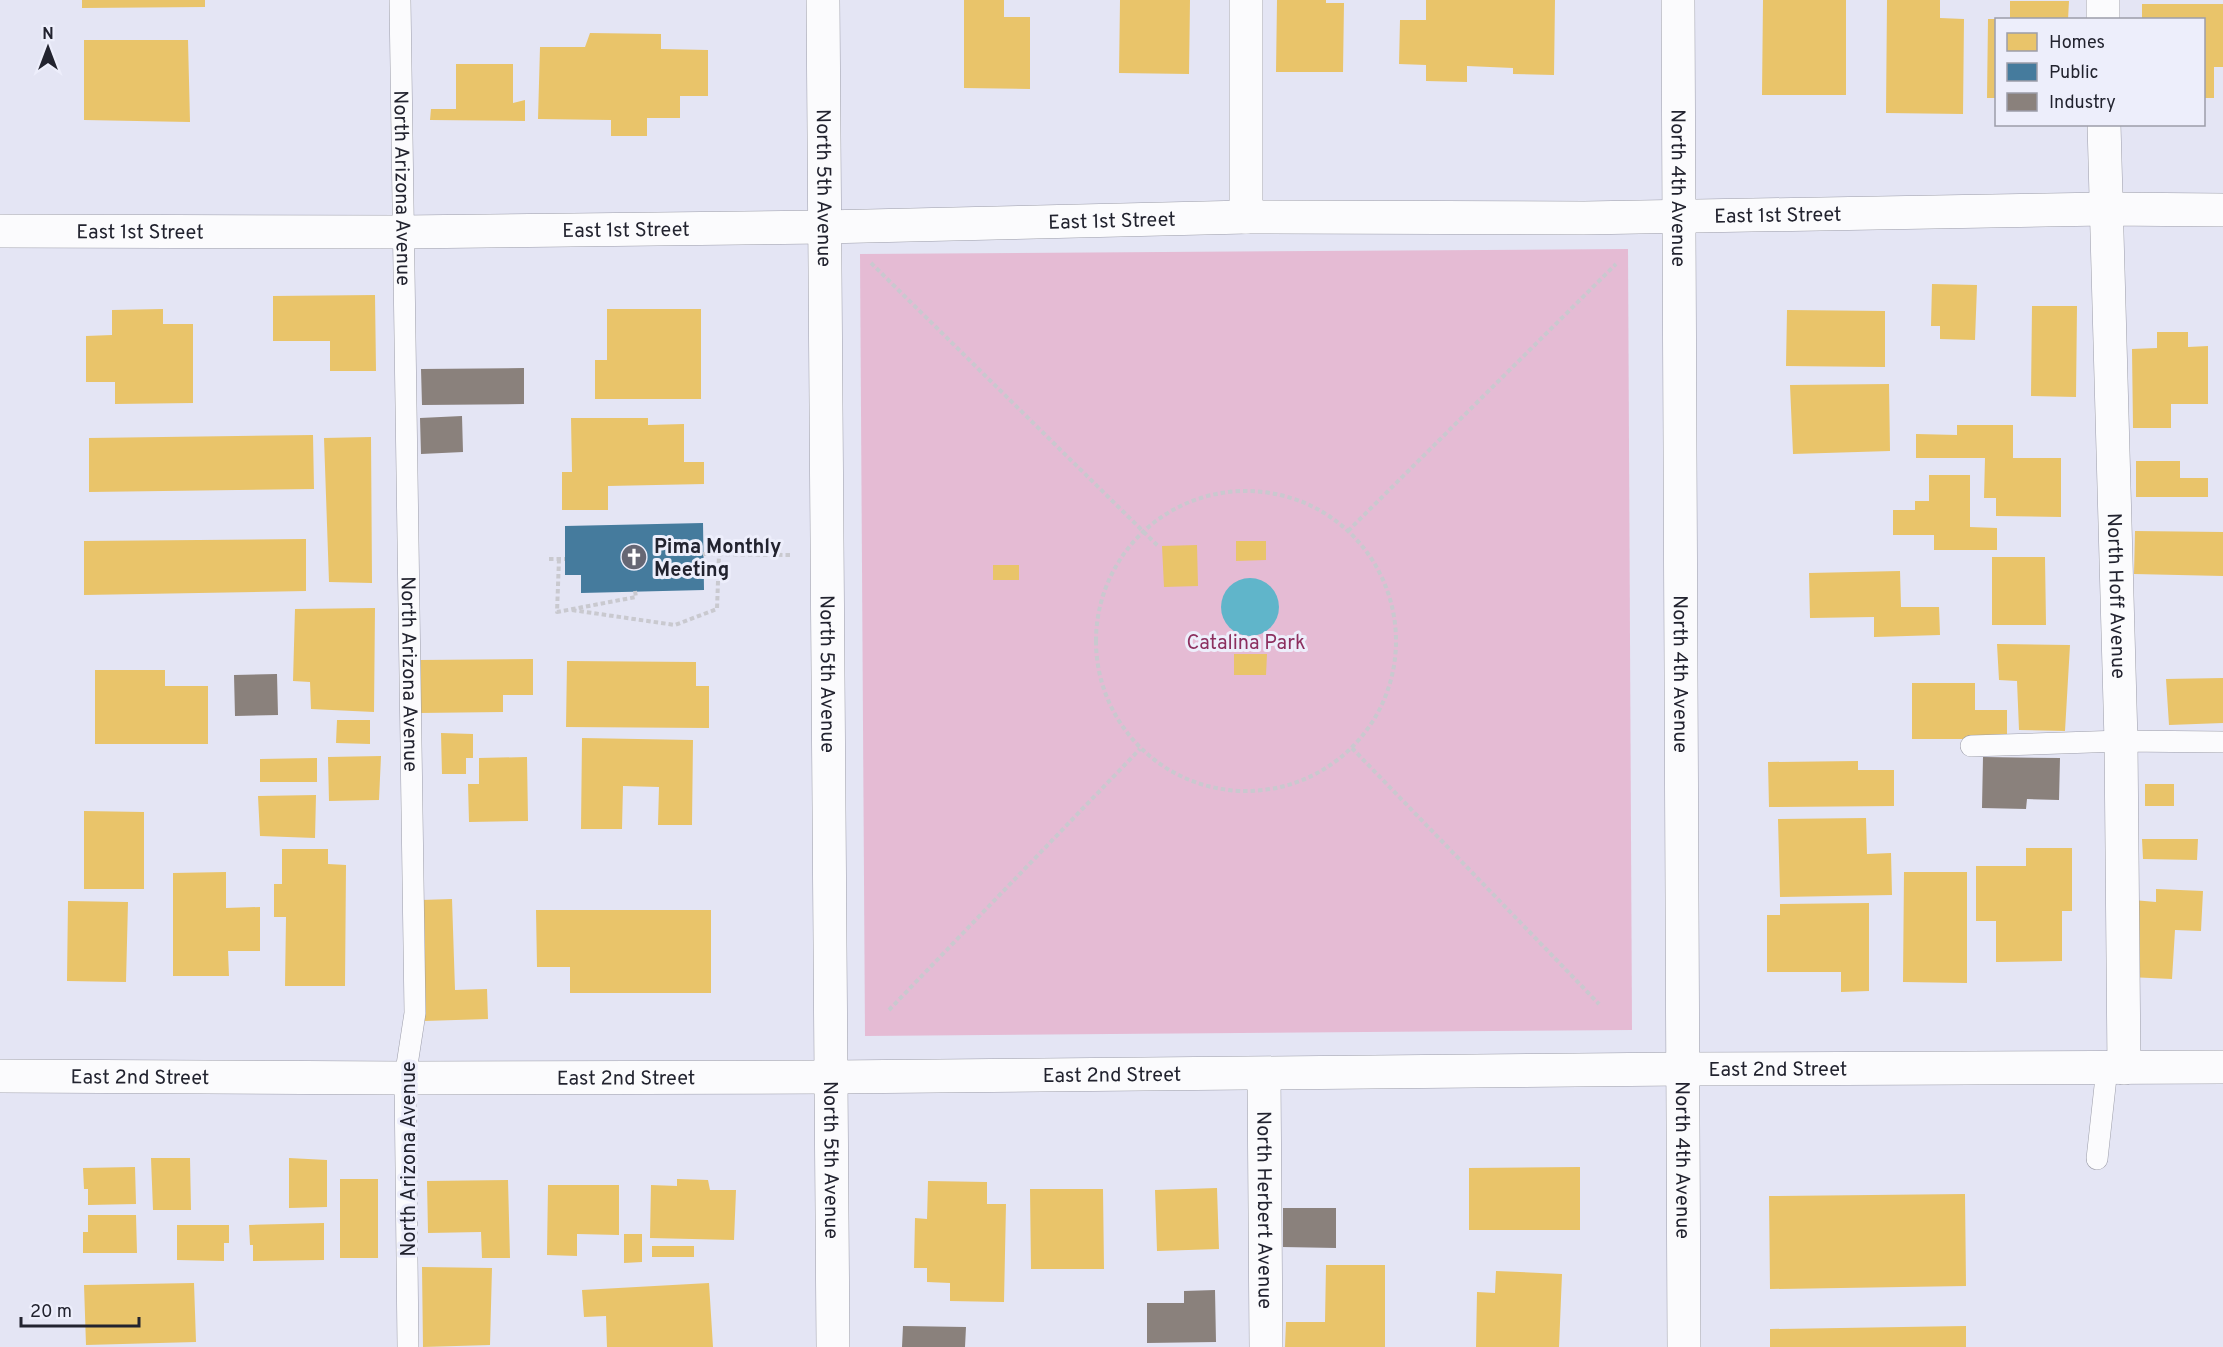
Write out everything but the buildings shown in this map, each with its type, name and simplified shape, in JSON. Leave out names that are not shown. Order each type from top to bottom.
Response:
[{"type":"street","name":"North 5th Avenue","points":[[823,0],[825,555],[833,1347]]},
{"type":"street","points":[[1246,0],[1246,217]]},
{"type":"street","name":"North 4th Avenue","points":[[1678,0],[1684,1347]]},
{"type":"street","points":[[2103,0],[2103,18]]},
{"type":"street","name":"North Hoff Avenue","points":[[2104,126],[2121,741],[2116,1068]]},
{"type":"street","name":"East 1st Street","points":[[0,231],[402,232],[824,227],[1246,217],[1584,218],[2105,209],[2223,210]]},
{"type":"street","name":"East 2nd Street","points":[[0,1076],[832,1077],[1682,1069],[2223,1067]]},
{"type":"street","name":"North Herbert Avenue","points":[[1264,1074],[1266,1347]]},
{"type":"lane","name":"North Arizona Avenue","points":[[400,0],[415,1013],[405,1078],[408,1347]]},
{"type":"lane","points":[[1971,746],[2121,741],[2223,742]]},
{"type":"lane","points":[[2097,1159],[2116,1068]]},
{"type":"path","points":[[870,262],[1158,546]]},
{"type":"path","points":[[1348,531],[1616,264]]},
{"type":"path","points":[[1223,492],[1268,492],[1311,505],[1348,531],[1375,562],[1391,599],[1397,639],[1392,679],[1377,716],[1352,748],[1314,776],[1270,790],[1223,790],[1178,776],[1140,749],[1111,710],[1096,663],[1097,615],[1113,569],[1143,531],[1180,506],[1223,492]]},
{"type":"path","points":[[703,554],[825,555]]},
{"type":"path","points":[[572,610],[675,626],[717,609],[719,554]]},
{"type":"path","points":[[549,560],[562,559],[557,612],[636,597],[635,591]]},
{"type":"path","points":[[1352,748],[1599,1004]]},
{"type":"path","points":[[889,1010],[1140,749]]},
{"type":"green space","name":"Catalina Park","points":[[1628,249],[1632,1030],[865,1036],[860,254]]},
{"type":"water","points":[[1250,578],[1261,580],[1274,591],[1279,607],[1277,618],[1266,631],[1250,636],[1239,634],[1226,623],[1221,607],[1223,596],[1234,583]]},
{"type":"place","name":"Pima Monthly Meeting","points":[[634,557]]}]
